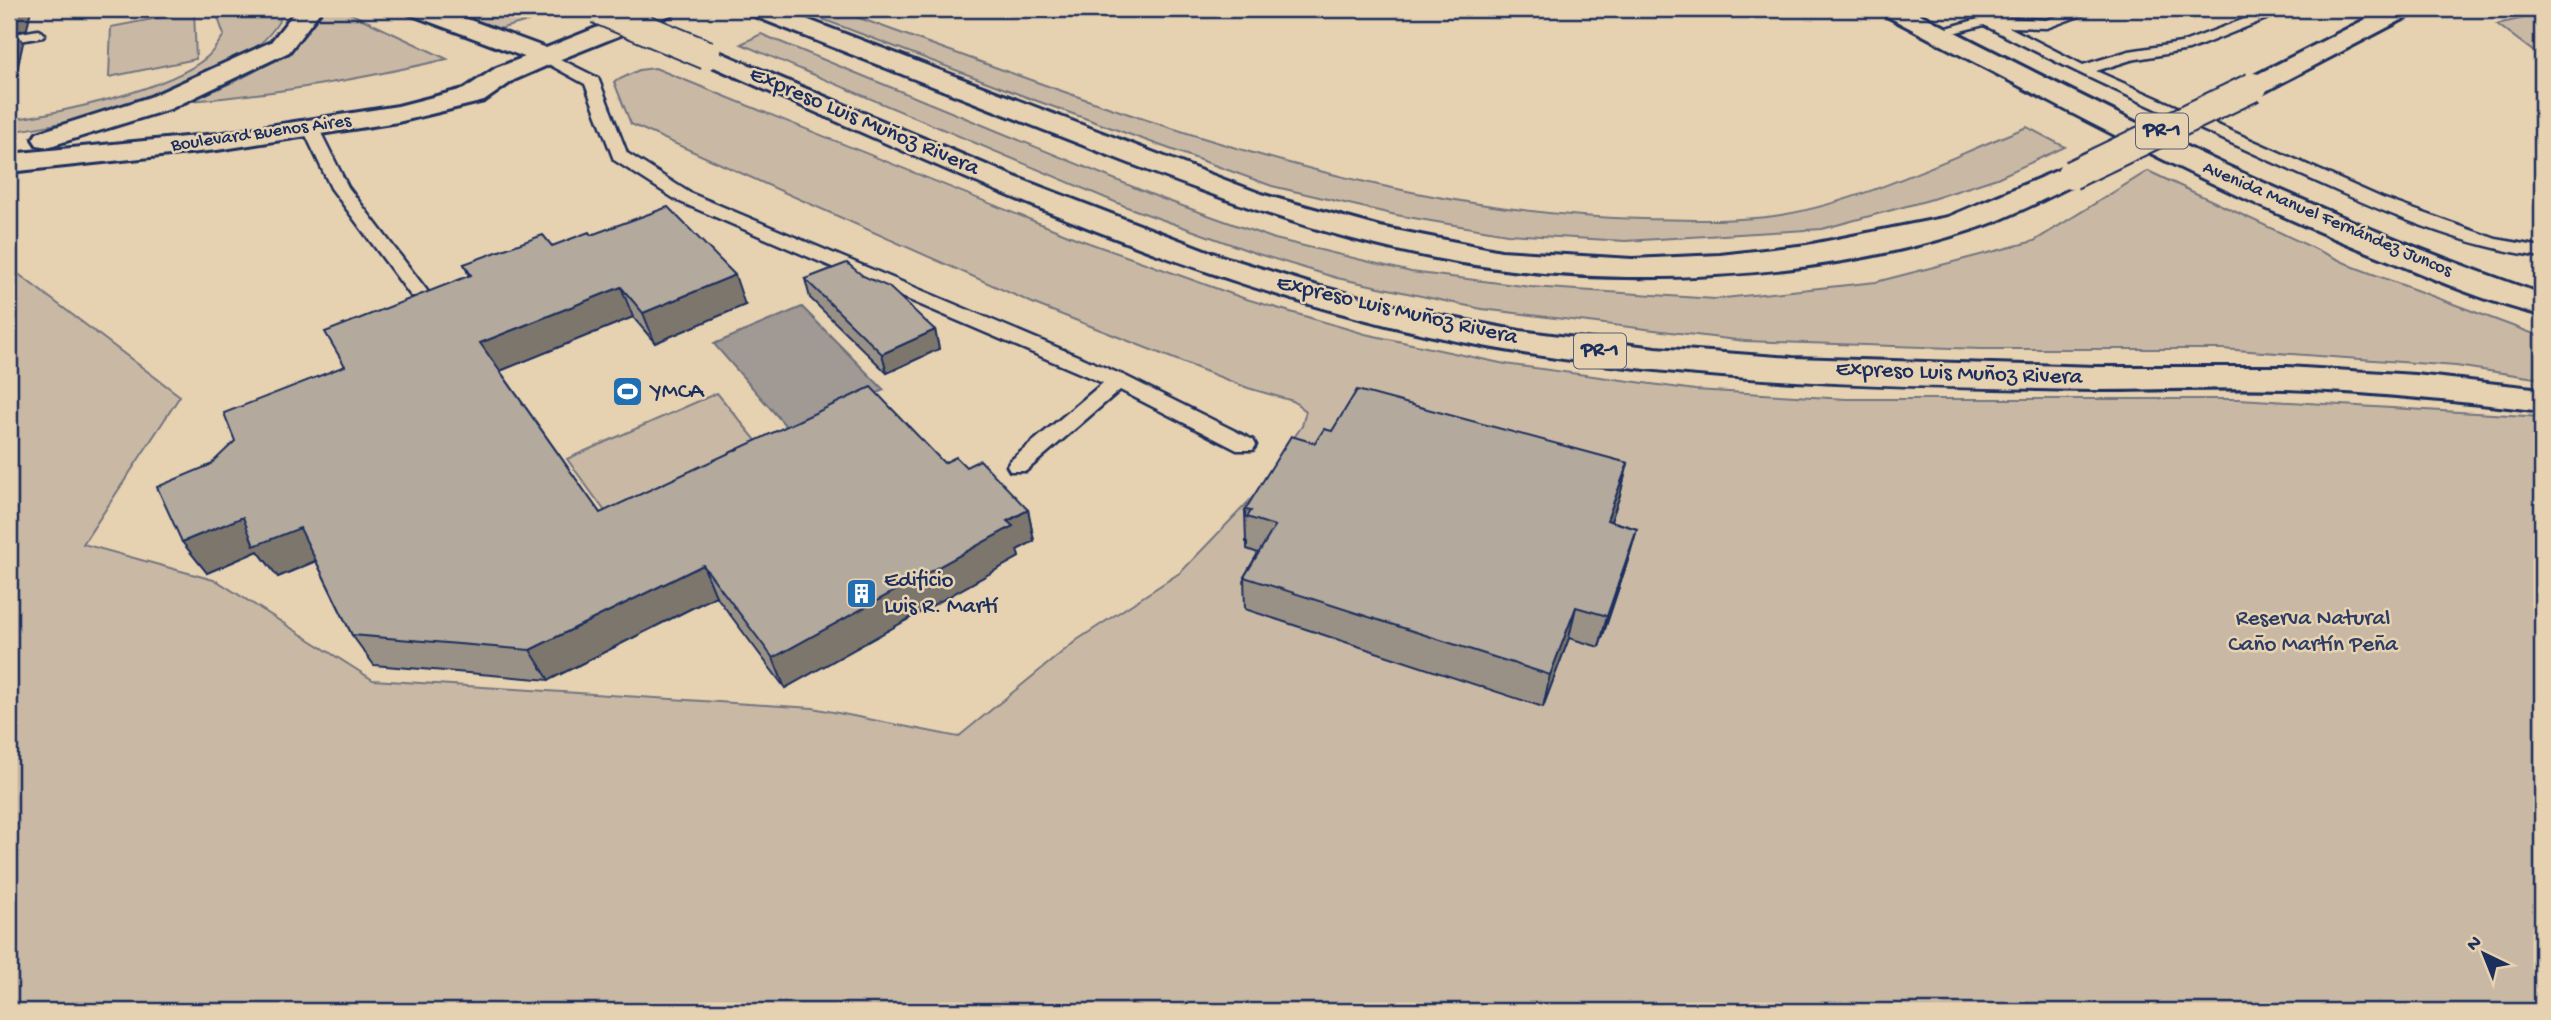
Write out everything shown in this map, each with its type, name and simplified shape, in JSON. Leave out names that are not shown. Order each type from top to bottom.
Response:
[{"type":"main road","points":[[47,139],[160,103],[280,47],[310,9]]},
{"type":"main road","points":[[418,9],[545,57]]},
{"type":"main road","name":"Expreso Luis Muñoz Rivera","points":[[597,9],[1098,222],[1202,260],[1323,297],[1520,342],[1674,359],[1826,370],[2070,378],[2286,378],[2400,385],[2542,400]]},
{"type":"main road","name":"Boulevard Buenos Aires","points":[[9,163],[217,142],[398,114],[474,95],[505,74],[664,9]]},
{"type":"main road","name":"PR-1","points":[[758,9],[1253,201],[1396,241],[1500,260],[1567,267],[1738,264],[1808,255],[1940,229],[1993,211],[2071,175],[2253,87],[2404,9]]},
{"type":"main road","name":"Avenida Manuel Fernández Juncos","points":[[1892,9],[2085,111],[2303,214],[2451,274],[2542,305]]},
{"type":"main road","name":"Boulevard Buenos Aires","points":[[9,144],[315,111],[392,96],[463,77],[505,74]]},
{"type":"lane","points":[[1937,33],[1987,21],[2021,9]]},
{"type":"lane","points":[[1987,21],[2047,24],[2091,9]]},
{"type":"lane","points":[[2082,69],[2129,56],[2184,47],[2284,9]]},
{"type":"lane","points":[[1987,21],[2082,69],[2376,202],[2492,244],[2542,252]]},
{"type":"lane","points":[[9,39],[38,34]]},
{"type":"lane","points":[[545,57],[592,81],[620,156],[684,197],[1118,381],[1245,444]]},
{"type":"lane","points":[[311,128],[340,188],[418,292]]},
{"type":"lane","points":[[1018,466],[1118,381]]},
{"type":"green space","points":[[215,9],[285,9],[268,36],[240,60],[204,79],[121,109],[9,132],[9,120],[113,98],[141,90],[190,69],[210,55],[224,35]]},
{"type":"green space","points":[[324,9],[341,9],[447,59],[319,85],[190,101],[265,66],[296,42]]},
{"type":"green space","points":[[428,9],[518,9],[539,18],[485,33]]},
{"type":"green space","points":[[796,9],[834,9],[1131,115],[1232,147],[1333,174],[1436,197],[1539,212],[1644,219],[1712,220],[1781,215],[1844,200],[1875,189],[2027,127],[2065,147],[1997,178],[1822,229],[1625,241],[1507,234],[1396,215],[1272,186],[1029,98]]},
{"type":"green space","points":[[194,11],[196,59],[109,77],[111,27]]},
{"type":"green space","points":[[2542,14],[2542,58],[2497,24]]},
{"type":"green space","points":[[761,34],[1160,198],[1275,239],[1411,272],[1531,287],[1715,299],[1876,282],[2034,241],[2148,171],[2354,267],[2542,337],[2542,379],[2456,366],[2222,349],[1981,349],[1745,341],[1482,309],[1337,278],[1258,254],[1127,207],[741,44]]},
{"type":"green space","name":"Reserva Natural Caño Martín Peña","points":[[655,68],[1078,239],[1243,298],[1365,334],[1505,364],[1695,390],[1846,399],[2239,399],[2542,417],[2542,1011],[9,1011],[9,267],[180,396],[83,544],[217,581],[373,680],[813,708],[958,737],[1077,640],[1181,572],[1252,498],[1302,426],[1306,411],[1293,401],[1248,388],[1037,305],[631,124],[614,82],[639,70]]},
{"type":"green space","points":[[717,393],[768,455],[615,525],[567,459]]},
{"type":"shaded area","points":[[802,307],[884,390],[792,433],[714,344]]},
{"type":"building","points":[[668,207],[735,275],[643,313],[621,287],[480,343],[600,513],[871,387],[944,463],[956,457],[966,467],[980,460],[1028,510],[1007,521],[1013,526],[773,658],[703,565],[530,650],[352,635],[300,528],[254,546],[243,517],[182,542],[157,487],[210,465],[235,441],[224,413],[345,366],[325,332],[471,275],[464,264],[543,235],[552,246]]},
{"type":"building","points":[[847,263],[863,276],[889,287],[935,330],[882,354],[805,279]]},
{"type":"building","points":[[1357,390],[1628,463],[1607,520],[1637,529],[1607,616],[1576,607],[1550,675],[1244,577],[1275,526],[1247,517],[1251,511],[1245,510],[1291,436],[1315,443],[1324,429],[1332,431]]},
{"type":"place","name":"YMCA","points":[[628,392]]},
{"type":"place","name":"Edificio Luis R. Martí","points":[[861,594]]}]
